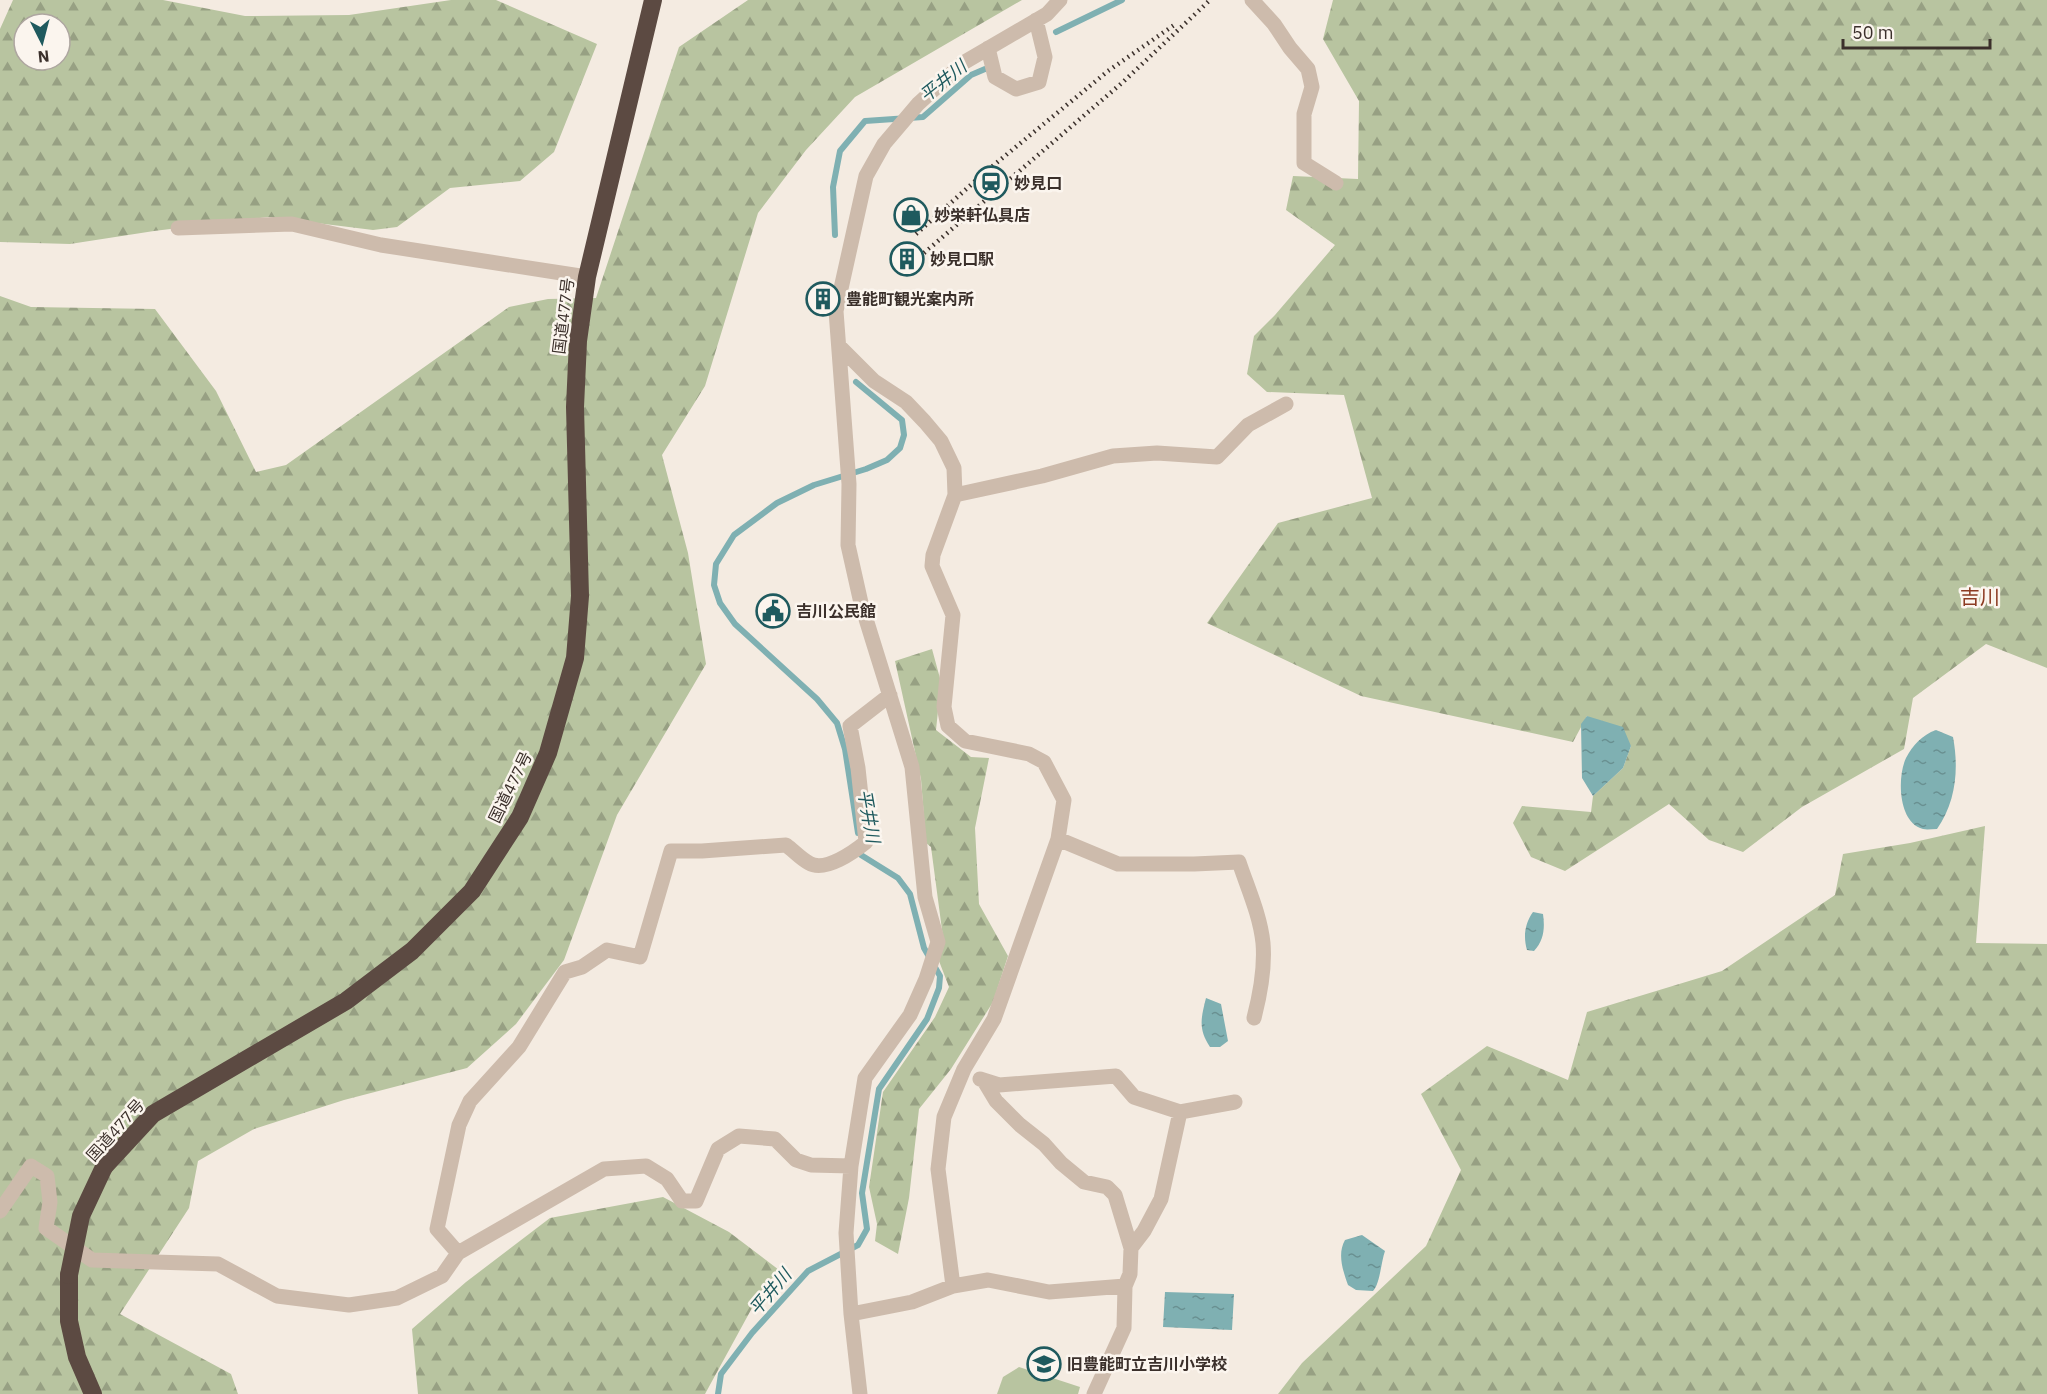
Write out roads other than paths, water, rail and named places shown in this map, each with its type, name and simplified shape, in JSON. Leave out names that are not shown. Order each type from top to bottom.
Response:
[{"type":"highway","name":"国道477号","points":[[93,1394],[77,1358],[69,1321],[69,1275],[81,1216],[104,1167],[153,1114],[346,1001],[412,951],[472,891],[520,817],[548,753],[575,658],[580,596],[575,407],[578,341],[587,277],[653,0]]},
{"type":"street","points":[[860,1394],[851,1314],[846,1233],[851,1166],[865,1078],[910,1015],[926,979],[938,942],[925,897],[912,767],[861,603],[848,546],[849,484],[836,311],[866,176],[884,144],[918,104],[963,63],[1047,14],[1060,0]]},
{"type":"street","points":[[1252,0],[1274,24],[1308,69],[1312,87],[1304,114],[1304,163],[1336,183]]},
{"type":"street","points":[[988,48],[995,77],[1016,89],[1039,82],[1046,57],[1036,20]]},
{"type":"street","points":[[178,228],[292,224],[381,245],[587,277]]},
{"type":"street","points":[[840,347],[874,381],[906,402],[941,441],[954,468],[955,495],[933,555],[932,566],[953,615],[944,707],[948,726],[965,741],[1029,754],[1044,762],[1064,800],[1058,840],[994,1019],[963,1069],[944,1117],[938,1169],[953,1286]]},
{"type":"street","points":[[955,495],[1042,476],[1113,456],[1157,453],[1217,457],[1248,425],[1286,404]]},
{"type":"street","points":[[458,1253],[437,1229],[459,1125],[470,1101],[519,1047],[565,972],[582,967],[607,950],[640,957],[671,851],[786,845],[811,865],[821,865],[849,856],[866,842],[858,768],[850,726],[890,695]]},
{"type":"street","points":[[1058,840],[1118,864],[1239,862],[1255,905],[1263,944],[1260,995],[1254,1018]]},
{"type":"street","points":[[963,1069],[984,1082],[999,1085],[1116,1076],[1134,1098],[1180,1112],[1235,1102]]},
{"type":"street","points":[[984,1082],[996,1101],[1020,1125],[1044,1144],[1061,1163],[1084,1182],[1107,1187],[1115,1195],[1131,1248],[1130,1274],[1125,1286],[1124,1328],[1094,1394]]},
{"type":"street","points":[[1131,1248],[1144,1231],[1161,1199],[1180,1112]]},
{"type":"street","points":[[0,1211],[31,1166],[47,1176],[50,1202],[46,1228],[92,1260],[218,1264],[277,1296],[349,1305],[397,1298],[442,1275],[458,1253],[604,1169],[645,1166],[667,1179],[682,1201],[696,1201],[718,1149],[739,1136],[775,1139],[796,1160],[811,1165],[851,1166]]},
{"type":"street","points":[[851,1314],[912,1302],[953,1286],[988,1280],[1049,1292],[1125,1286]]},
{"type":"water","points":[[1587,716],[1623,727],[1631,746],[1623,768],[1593,796],[1582,778],[1581,724]]},
{"type":"water","points":[[1936,730],[1953,737],[1956,773],[1952,796],[1943,819],[1937,829],[1925,829],[1915,825],[1904,809],[1901,776],[1906,758],[1918,741]]},
{"type":"water","points":[[1533,912],[1543,914],[1544,924],[1542,938],[1534,951],[1527,950],[1525,940],[1527,925]]},
{"type":"water","points":[[1206,998],[1221,1004],[1228,1041],[1220,1047],[1210,1047],[1202,1029]]},
{"type":"water","points":[[1362,1235],[1385,1251],[1373,1291],[1356,1290],[1348,1285],[1343,1268],[1341,1251],[1345,1240]]},
{"type":"water","points":[[1165,1292],[1234,1294],[1232,1330],[1163,1327]]},
{"type":"waterway","name":"平井川","points":[[1056,32],[1122,0]]},
{"type":"waterway","name":"平井川","points":[[835,235],[833,187],[840,151],[865,121],[923,117],[971,75],[985,69]]},
{"type":"waterway","name":"平井川","points":[[856,382],[902,420],[904,435],[900,448],[887,460],[814,485],[777,503],[734,535],[716,564],[714,585],[720,603],[735,624],[817,699],[837,723],[845,749],[858,833]]},
{"type":"waterway","name":"平井川","points":[[718,1394],[721,1374],[752,1333],[808,1271],[858,1245],[867,1229],[862,1193],[879,1089],[927,1019],[939,988],[940,976],[924,948],[910,894],[898,878],[861,855],[860,849]]},
{"type":"railway","points":[[924,253],[1123,82],[1210,0]]},
{"type":"railway","points":[[916,234],[983,174],[1108,71],[1177,23]]},
{"type":"place","name":"妙見口","points":[[991,183]]},
{"type":"place","name":"妙栄軒仏具店","points":[[911,215]]},
{"type":"place","name":"妙見口駅","points":[[907,259]]},
{"type":"place","name":"豊能町観光案内所","points":[[823,299]]},
{"type":"place","name":"吉川公民館","points":[[773,611]]},
{"type":"place","name":"旧豊能町立吉川小学校","points":[[1044,1364]]},
{"type":"district","name":"吉川","points":[[1980,596]]}]
